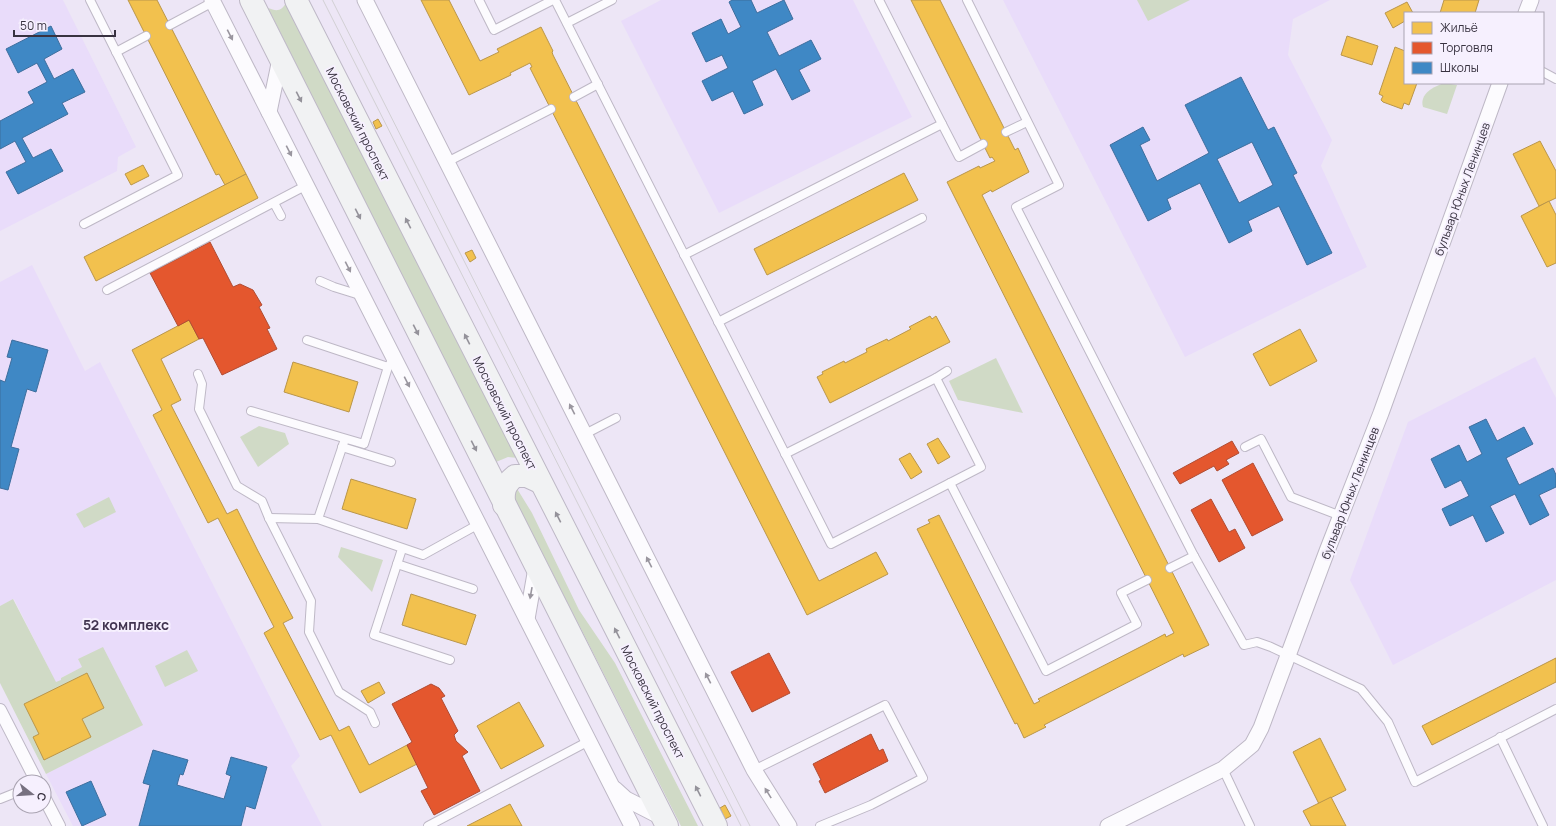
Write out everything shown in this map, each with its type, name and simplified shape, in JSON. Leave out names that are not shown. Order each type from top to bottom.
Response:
[{"type":"main road","points":[[250,0],[665,822]]},
{"type":"main road","name":"Московский проспект","points":[[296,0],[716,826]]},
{"type":"main road","points":[[504,505],[503,493],[508,482],[515,476],[527,476],[540,482]]},
{"type":"street","points":[[354,0],[374,18]]},
{"type":"street","points":[[365,0],[754,770],[789,826]]},
{"type":"street","points":[[1526,12],[1531,0]]},
{"type":"street","points":[[213,1],[363,296],[391,362],[479,524],[632,826]]},
{"type":"street","points":[[269,112],[280,59]]},
{"type":"street","name":"бульвар Юных Ленинцев","points":[[1108,826],[1223,768],[1252,745],[1261,728],[1381,413],[1500,84]]},
{"type":"street","points":[[527,619],[536,568]]},
{"type":"street","points":[[0,710],[32,774]]},
{"type":"street","points":[[612,788],[665,822]]},
{"type":"street","points":[[52,812],[59,826]]},
{"type":"lane","points":[[84,224],[178,175],[90,0]]},
{"type":"lane","points":[[479,0],[494,30],[554,0],[831,544],[981,467],[936,378]]},
{"type":"lane","points":[[567,24],[612,0]]},
{"type":"lane","points":[[879,0],[959,157],[983,144]]},
{"type":"lane","points":[[967,0],[1059,185],[1016,206],[1194,556],[1244,644],[1257,642],[1289,654],[1361,689],[1388,722],[1415,782],[1556,709]]},
{"type":"lane","points":[[170,25],[213,1]]},
{"type":"lane","points":[[116,52],[146,36]]},
{"type":"lane","points":[[1544,72],[1556,78]]},
{"type":"lane","points":[[574,97],[598,84]]},
{"type":"lane","points":[[447,162],[551,109]]},
{"type":"lane","points":[[1006,132],[1027,122]]},
{"type":"lane","points":[[684,255],[942,124]]},
{"type":"lane","points":[[107,290],[307,185]]},
{"type":"lane","points":[[274,203],[281,216]]},
{"type":"lane","points":[[718,322],[922,218]]},
{"type":"lane","points":[[320,281],[363,296]]},
{"type":"lane","points":[[251,411],[364,444],[391,362],[307,340]]},
{"type":"lane","points":[[785,454],[936,378],[947,371]]},
{"type":"lane","points":[[198,374],[202,384],[199,409],[237,486],[262,501],[269,518],[311,600],[309,632],[339,692],[370,712],[375,723]]},
{"type":"lane","points":[[585,434],[616,418]]},
{"type":"lane","points":[[318,519],[345,439]]},
{"type":"lane","points":[[1245,447],[1261,439],[1291,497],[1341,516]]},
{"type":"lane","points":[[342,447],[391,462]]},
{"type":"lane","points":[[950,483],[1046,671],[1137,624],[1122,593],[1147,580]]},
{"type":"lane","points":[[269,518],[318,519],[423,555],[479,524]]},
{"type":"lane","points":[[402,549],[374,635],[450,660]]},
{"type":"lane","points":[[1170,568],[1194,556]]},
{"type":"lane","points":[[397,564],[473,589]]},
{"type":"lane","points":[[754,770],[885,705],[923,778],[871,805],[820,826]]},
{"type":"lane","points":[[1500,737],[1543,826]]},
{"type":"lane","points":[[428,826],[589,741]]},
{"type":"lane","points":[[1223,768],[1250,826]]},
{"type":"lane","points":[[0,799],[12,794]]},
{"type":"shaded area","points":[[0,0],[63,0],[136,147],[118,157],[117,171],[0,231]]},
{"type":"shaded area","points":[[661,0],[853,0],[912,117],[719,213],[621,21]]},
{"type":"shaded area","points":[[1003,0],[1330,0],[1293,19],[1288,55],[1332,140],[1321,166],[1367,267],[1185,357]]},
{"type":"shaded area","points":[[32,265],[85,371],[100,362],[300,756],[291,766],[322,826],[73,826],[52,786],[52,774],[46,774],[142,725],[78,659],[82,667],[61,678],[62,680],[56,683],[14,599],[0,606],[0,282]]},
{"type":"shaded area","points":[[1535,357],[1556,398],[1556,580],[1393,665],[1350,580],[1408,422]]},
{"type":"green space","points":[[1137,0],[1190,0],[1148,21]]},
{"type":"green space","points":[[286,3],[518,458],[508,457],[496,462],[268,8],[278,10]]},
{"type":"green space","points":[[1442,84],[1457,85],[1447,114],[1423,107],[1422,102],[1425,94],[1436,86]]},
{"type":"green space","points":[[996,358],[1023,413],[958,400],[949,381]]},
{"type":"green space","points":[[259,426],[285,433],[289,444],[258,467],[240,437]]},
{"type":"green space","points":[[516,487],[532,513],[579,610],[615,663],[698,826],[681,826],[510,489]]},
{"type":"green space","points":[[109,497],[116,512],[84,528],[76,514]]},
{"type":"green space","points":[[341,547],[383,560],[372,592],[338,557]]},
{"type":"green space","points":[[13,599],[56,682],[82,667],[78,659],[103,647],[143,725],[46,774],[0,683],[0,606]]},
{"type":"green space","points":[[187,650],[198,671],[165,687],[155,666]]},
{"type":"building: Жильё","points":[[128,0],[157,0],[246,174],[225,185],[219,174],[216,175]]},
{"type":"building: Жильё","points":[[421,0],[449,0],[480,61],[499,52],[497,49],[541,27],[553,51],[553,55],[819,581],[876,552],[888,574],[807,615],[530,68],[532,67],[530,63],[510,73],[511,75],[469,95]]},
{"type":"building: Жильё","points":[[911,0],[940,0],[1015,150],[1018,148],[1029,172],[992,192],[991,190],[982,195],[1209,645],[1184,657],[1183,654],[1044,725],[1046,727],[1024,738],[1017,723],[1015,724],[917,529],[930,523],[928,520],[939,515],[1034,704],[1040,701],[1038,699],[1165,634],[1166,637],[1174,633],[947,182],[979,166],[980,168],[995,161],[992,157],[990,158]]},
{"type":"building: Жильё","points":[[1444,0],[1479,0],[1475,12],[1440,12]]},
{"type":"building: Жильё","points":[[1407,2],[1412,12],[1404,12],[1404,22],[1393,28],[1385,13]]},
{"type":"building: Жильё","points":[[1347,36],[1378,46],[1372,65],[1341,55]]},
{"type":"building: Жильё","points":[[1395,47],[1404,51],[1404,84],[1417,84],[1409,105],[1404,103],[1402,109],[1383,102],[1381,100],[1383,96],[1379,94]]},
{"type":"building: Жильё","points":[[378,119],[382,126],[376,129],[373,122]]},
{"type":"building: Жильё","points":[[1540,141],[1556,171],[1556,198],[1539,206],[1513,154]]},
{"type":"building: Жильё","points":[[143,165],[149,176],[131,185],[125,174]]},
{"type":"building: Жильё","points":[[904,173],[918,200],[767,275],[754,249]]},
{"type":"building: Жильё","points":[[246,174],[258,198],[96,281],[84,257]]},
{"type":"building: Жильё","points":[[1549,201],[1556,215],[1556,263],[1547,267],[1521,216]]},
{"type":"building: Жильё","points":[[472,250],[476,258],[470,262],[465,253]]},
{"type":"building: Жильё","points":[[930,316],[932,319],[936,316],[950,342],[830,403],[817,377],[823,374],[822,372],[867,352],[866,349],[887,339],[888,341],[911,329],[909,327]]},
{"type":"building: Жильё","points":[[189,320],[199,339],[161,359],[181,400],[171,405],[227,514],[237,509],[293,618],[283,623],[339,731],[349,726],[369,765],[407,745],[417,764],[360,793],[331,735],[320,740],[264,633],[274,627],[218,518],[208,523],[153,415],[162,410],[132,350]]},
{"type":"building: Жильё","points":[[1300,329],[1317,361],[1270,386],[1253,354]]},
{"type":"building: Жильё","points":[[293,362],[358,382],[349,412],[284,392]]},
{"type":"building: Жильё","points":[[938,438],[950,457],[938,464],[927,444]]},
{"type":"building: Жильё","points":[[910,453],[922,472],[911,479],[899,459]]},
{"type":"building: Жильё","points":[[351,479],[416,499],[407,529],[342,509]]},
{"type":"building: Жильё","points":[[411,594],[476,615],[466,645],[402,625]]},
{"type":"building: Жильё","points":[[1556,658],[1556,682],[1432,745],[1422,726]]},
{"type":"building: Жильё","points":[[87,673],[104,708],[82,719],[91,737],[44,760],[33,737],[39,734],[24,704]]},
{"type":"building: Жильё","points":[[379,682],[385,693],[368,703],[361,691]]},
{"type":"building: Жильё","points":[[519,702],[544,746],[501,769],[477,726]]},
{"type":"building: Жильё","points":[[1320,738],[1346,790],[1319,804],[1293,752]]},
{"type":"building: Жильё","points":[[1331,797],[1346,826],[1311,826],[1303,811]]},
{"type":"building: Жильё","points":[[510,804],[522,826],[467,826]]},
{"type":"building: Жильё","points":[[725,805],[731,816],[725,819],[720,808]]},
{"type":"building: Торговля","points":[[210,242],[233,287],[240,284],[253,290],[262,305],[259,307],[270,328],[267,329],[277,349],[222,375],[203,338],[199,339],[189,320],[178,326],[150,273]]},
{"type":"building: Торговля","points":[[1232,441],[1239,453],[1226,460],[1229,464],[1217,471],[1214,466],[1180,484],[1173,473]]},
{"type":"building: Торговля","points":[[1253,463],[1283,520],[1252,536],[1222,480]]},
{"type":"building: Торговля","points":[[1211,499],[1229,532],[1235,529],[1245,548],[1219,562],[1191,510]]},
{"type":"building: Торговля","points":[[769,653],[790,693],[752,712],[731,672]]},
{"type":"building: Торговля","points":[[431,684],[439,688],[445,696],[441,698],[458,731],[454,735],[456,741],[468,752],[462,756],[480,791],[434,815],[421,791],[428,788],[407,745],[412,742],[392,704]]},
{"type":"building: Торговля","points":[[871,734],[879,751],[883,749],[888,761],[825,793],[819,781],[821,780],[813,764]]},
{"type":"building: Школы","points":[[732,0],[751,0],[757,13],[784,0],[793,19],[767,32],[779,56],[811,40],[821,59],[799,70],[810,91],[792,100],[776,69],[752,81],[763,105],[744,114],[733,91],[712,101],[702,81],[728,68],[722,55],[706,62],[692,33],[721,19],[728,34],[741,27],[729,2]]},
{"type":"building: Школы","points":[[51,26],[62,49],[44,59],[54,79],[73,69],[85,92],[62,103],[68,114],[22,138],[33,158],[51,149],[63,171],[18,194],[6,172],[26,162],[15,141],[0,149],[0,121],[34,103],[28,92],[47,82],[37,63],[18,73],[6,49]]},
{"type":"building: Школы","points":[[1241,77],[1268,130],[1274,127],[1297,173],[1293,175],[1332,253],[1307,265],[1279,206],[1248,221],[1252,231],[1229,243],[1200,183],[1167,199],[1171,209],[1148,221],[1110,145],[1143,127],[1150,140],[1140,145],[1157,181],[1209,153],[1185,105]],"holes":[[[1252,142],[1273,185],[1239,203],[1217,159]]]},
{"type":"building: Школы","points":[[12,340],[48,350],[36,392],[27,389],[11,447],[19,449],[8,490],[0,488],[0,380],[5,382],[12,358],[7,357]]},
{"type":"building: Школы","points":[[1486,419],[1497,441],[1524,427],[1533,444],[1506,458],[1519,485],[1553,468],[1556,475],[1556,487],[1539,495],[1549,515],[1530,525],[1515,494],[1490,506],[1504,533],[1486,542],[1473,515],[1450,526],[1442,509],[1469,496],[1461,480],[1445,488],[1431,459],[1459,445],[1467,462],[1482,454],[1469,427]]},
{"type":"building: Школы","points":[[153,750],[188,760],[183,775],[180,774],[177,785],[224,799],[231,776],[226,774],[231,757],[267,767],[255,809],[246,806],[241,826],[139,826],[150,785],[143,783]]},
{"type":"building: Школы","points":[[91,781],[106,815],[82,826],[66,792]]},
{"type":"tram line","points":[[323,0],[741,826]]},
{"type":"tram line","points":[[332,0],[750,826]]},
{"type":"district","name":"52 комплекс","points":[[126,624]]}]
